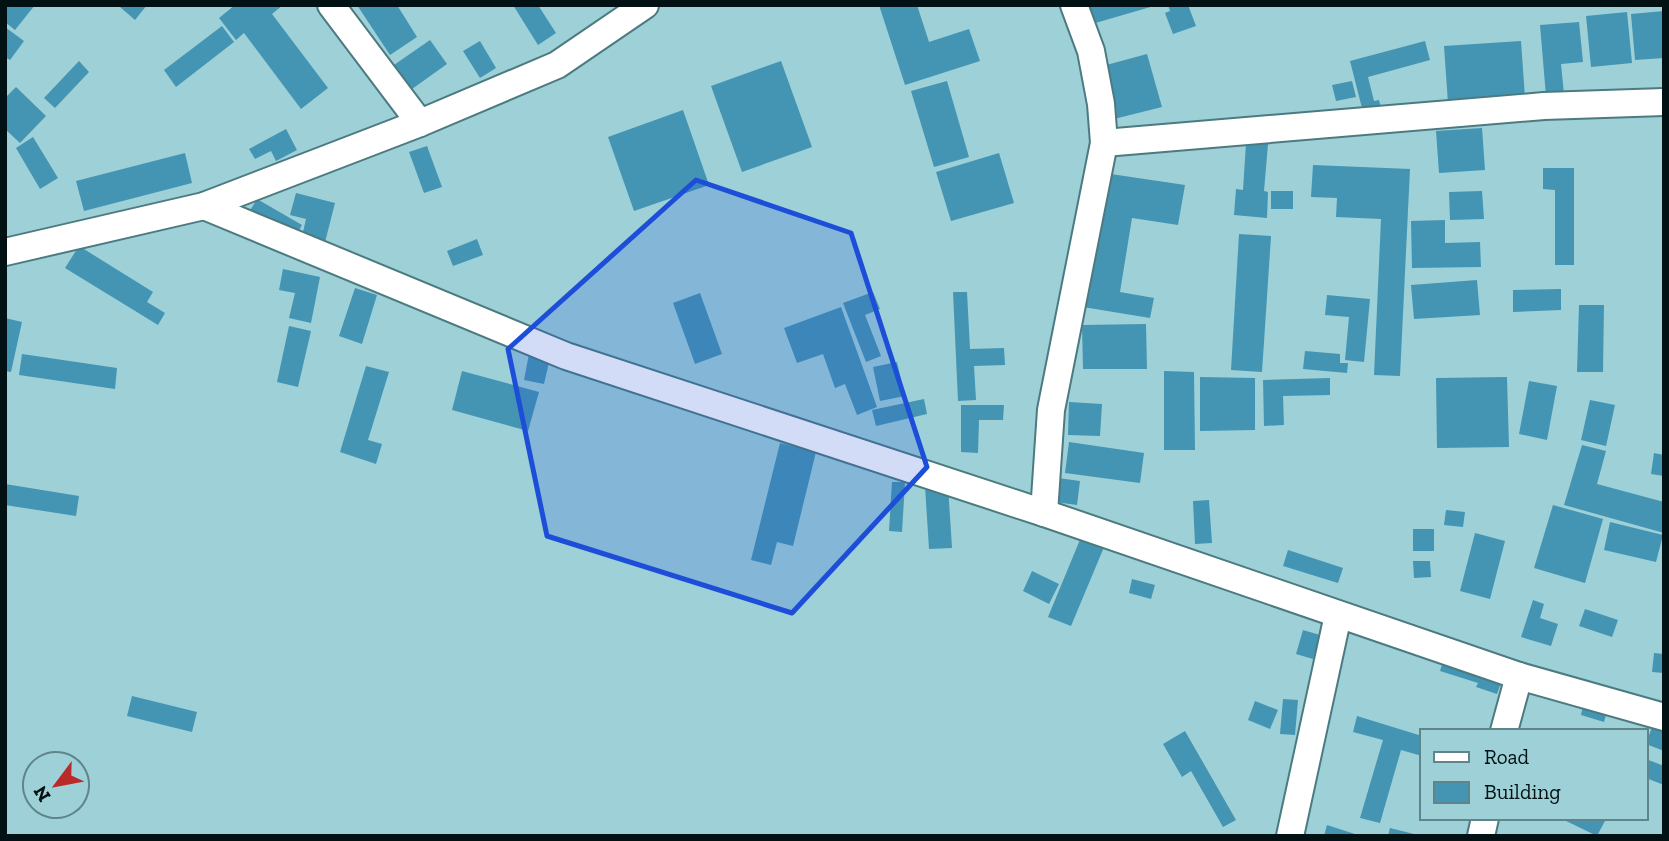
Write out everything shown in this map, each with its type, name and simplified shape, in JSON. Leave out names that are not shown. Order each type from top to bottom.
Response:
[{"type":"street","points":[[331,5],[421,123]]},
{"type":"street","points":[[5,252],[204,206],[421,123],[557,65],[645,5]]},
{"type":"street","points":[[1044,513],[1051,410],[1104,143],[1101,104],[1091,51],[1074,5]]},
{"type":"street","points":[[1104,143],[1544,106],[1664,102]]},
{"type":"street","points":[[204,206],[566,356],[1044,513],[1519,676],[1664,717]]},
{"type":"street","points":[[1290,836],[1338,615]]},
{"type":"street","points":[[1505,729],[1519,676]]},
{"type":"highlighted area","points":[[696,180],[851,233],[927,467],[792,613],[547,536],[508,349]]},
{"type":"building","points":[[5,5],[35,5],[15,30],[5,22]]},
{"type":"building","points":[[147,5],[135,20],[120,7]]},
{"type":"building","points":[[235,5],[283,5],[272,14],[328,88],[301,109],[244,33],[236,40],[219,18]]},
{"type":"building","points":[[357,5],[397,5],[417,37],[390,55]]},
{"type":"building","points":[[513,5],[538,5],[556,33],[538,45]]},
{"type":"building","points":[[879,5],[917,5],[929,42],[969,29],[980,61],[905,85]]},
{"type":"building","points":[[1079,5],[1154,5],[1154,6],[1085,26]]},
{"type":"building","points":[[1168,5],[1188,5],[1196,26],[1173,34],[1165,13],[1170,11]]},
{"type":"building","points":[[1664,11],[1664,58],[1635,60],[1631,14]]},
{"type":"building","points":[[1627,12],[1632,63],[1591,67],[1586,16]]},
{"type":"building","points":[[1579,22],[1583,62],[1561,64],[1564,94],[1546,96],[1540,25]]},
{"type":"building","points":[[222,26],[234,42],[176,87],[164,70]]},
{"type":"building","points":[[5,27],[24,41],[10,60],[5,57]]},
{"type":"building","points":[[430,40],[447,64],[412,89],[394,65]]},
{"type":"building","points":[[480,41],[496,68],[480,78],[463,51]]},
{"type":"building","points":[[1425,41],[1430,60],[1368,77],[1374,101],[1379,100],[1382,112],[1364,116],[1350,61]]},
{"type":"building","points":[[1521,41],[1525,98],[1448,103],[1444,46]]},
{"type":"building","points":[[1147,54],[1162,107],[1114,119],[1099,67]]},
{"type":"building","points":[[79,61],[89,72],[55,108],[44,98]]},
{"type":"building","points":[[781,61],[812,147],[742,172],[711,86]]},
{"type":"building","points":[[947,81],[969,157],[934,167],[911,91]]},
{"type":"building","points":[[1352,81],[1356,97],[1336,101],[1332,85]]},
{"type":"building","points":[[16,87],[46,116],[20,143],[5,129],[5,98]]},
{"type":"building","points":[[683,110],[709,185],[634,211],[608,137]]},
{"type":"building","points":[[1482,128],[1485,170],[1439,173],[1436,131]]},
{"type":"building","points":[[286,129],[297,150],[276,161],[271,151],[255,159],[249,149]]},
{"type":"building","points":[[33,137],[58,178],[40,189],[16,148]]},
{"type":"building","points":[[1246,143],[1268,144],[1264,191],[1268,192],[1267,218],[1234,215],[1236,189],[1243,190]]},
{"type":"building","points":[[427,146],[442,187],[424,193],[409,152]]},
{"type":"building","points":[[185,153],[192,183],[84,211],[76,181]]},
{"type":"building","points":[[999,153],[1014,203],[951,221],[936,172]]},
{"type":"building","points":[[1313,165],[1410,169],[1400,376],[1374,375],[1381,219],[1336,217],[1337,198],[1311,197]]},
{"type":"building","points":[[1543,168],[1574,168],[1574,265],[1555,265],[1555,190],[1543,189]]},
{"type":"building","points":[[1104,173],[1185,185],[1178,225],[1132,218],[1120,292],[1154,298],[1150,318],[1083,307]]},
{"type":"building","points":[[1271,191],[1293,191],[1293,209],[1271,209]]},
{"type":"building","points":[[1482,191],[1484,219],[1450,220],[1449,192]]},
{"type":"building","points":[[296,193],[335,203],[323,250],[300,245],[306,219],[290,215]]},
{"type":"building","points":[[257,199],[302,225],[295,238],[249,212]]},
{"type":"building","points":[[1445,220],[1445,243],[1480,242],[1481,267],[1412,268],[1411,221]]},
{"type":"building","points":[[1239,234],[1271,236],[1262,372],[1231,370]]},
{"type":"building","points":[[477,239],[483,255],[453,266],[447,251]]},
{"type":"building","points":[[79,246],[153,292],[147,302],[165,313],[158,325],[65,268]]},
{"type":"building","points":[[283,269],[320,277],[311,323],[289,318],[295,293],[279,290]]},
{"type":"building","points":[[1477,280],[1480,315],[1414,319],[1411,285]]},
{"type":"building","points":[[355,288],[377,295],[362,344],[339,336]]},
{"type":"building","points":[[1561,289],[1561,310],[1513,312],[1513,290]]},
{"type":"building","points":[[873,292],[880,309],[865,315],[881,356],[866,362],[843,303]]},
{"type":"building","points":[[953,292],[967,292],[970,349],[1004,348],[1005,365],[974,366],[976,400],[958,401]]},
{"type":"building","points":[[700,293],[722,354],[695,364],[673,303]]},
{"type":"building","points":[[1327,295],[1370,299],[1364,362],[1345,360],[1349,317],[1325,315]]},
{"type":"building","points":[[1579,305],[1604,305],[1603,372],[1577,372]]},
{"type":"building","points":[[841,307],[877,407],[857,415],[845,384],[835,388],[823,354],[797,363],[784,328]]},
{"type":"building","points":[[5,318],[22,322],[11,372],[5,371]]},
{"type":"building","points":[[1146,324],[1147,369],[1083,369],[1082,325]]},
{"type":"building","points":[[289,326],[311,331],[298,387],[277,382]]},
{"type":"building","points":[[1305,351],[1340,354],[1340,363],[1348,363],[1347,373],[1303,369]]},
{"type":"building","points":[[22,354],[117,368],[115,389],[19,375]]},
{"type":"building","points":[[529,354],[550,358],[544,384],[524,380]]},
{"type":"building","points":[[897,362],[905,396],[880,401],[873,367]]},
{"type":"building","points":[[366,366],[389,372],[368,440],[382,444],[376,464],[340,452]]},
{"type":"building","points":[[462,371],[539,392],[528,431],[452,410]]},
{"type":"building","points":[[1164,371],[1194,372],[1195,450],[1164,450]]},
{"type":"building","points":[[1200,377],[1255,378],[1255,430],[1200,431]]},
{"type":"building","points":[[1507,377],[1509,447],[1437,448],[1436,378]]},
{"type":"building","points":[[1330,378],[1330,395],[1283,396],[1284,425],[1264,426],[1263,380]]},
{"type":"building","points":[[1529,381],[1557,386],[1547,440],[1519,434]]},
{"type":"building","points":[[924,399],[927,414],[876,426],[872,410]]},
{"type":"building","points":[[1590,400],[1615,405],[1606,446],[1581,440]]},
{"type":"building","points":[[1069,402],[1102,404],[1100,436],[1068,435]]},
{"type":"building","points":[[961,405],[1004,405],[1003,420],[979,420],[978,453],[961,452]]},
{"type":"building","points":[[1069,442],[1144,453],[1140,483],[1065,473]]},
{"type":"building","points":[[780,443],[816,452],[793,546],[777,542],[771,565],[751,560]]},
{"type":"building","points":[[1582,445],[1606,451],[1597,484],[1664,502],[1664,533],[1564,505]]},
{"type":"building","points":[[1654,453],[1664,455],[1664,476],[1651,474]]},
{"type":"building","points":[[1058,478],[1080,481],[1077,505],[1055,502]]},
{"type":"building","points":[[892,482],[905,482],[902,532],[889,531]]},
{"type":"building","points":[[5,484],[79,496],[76,516],[5,505]]},
{"type":"building","points":[[948,485],[952,548],[929,549],[925,486]]},
{"type":"building","points":[[1209,500],[1212,543],[1195,544],[1193,501]]},
{"type":"building","points":[[1553,505],[1603,519],[1585,583],[1534,568]]},
{"type":"building","points":[[1446,510],[1465,512],[1463,527],[1444,525]]},
{"type":"building","points":[[1610,522],[1663,535],[1656,562],[1604,550]]},
{"type":"building","points":[[1413,529],[1434,529],[1434,551],[1413,551]]},
{"type":"building","points":[[1084,530],[1107,540],[1071,626],[1048,617]]},
{"type":"building","points":[[1475,533],[1505,541],[1490,599],[1460,591]]},
{"type":"building","points":[[1288,550],[1343,568],[1338,583],[1283,566]]},
{"type":"building","points":[[1413,561],[1430,561],[1431,577],[1414,578]]},
{"type":"building","points":[[1032,571],[1059,584],[1049,604],[1023,591]]},
{"type":"building","points":[[1132,579],[1155,585],[1151,599],[1129,593]]},
{"type":"building","points":[[1533,600],[1544,604],[1540,618],[1558,624],[1551,646],[1521,637]]},
{"type":"building","points":[[1585,609],[1618,620],[1612,637],[1579,626]]},
{"type":"building","points":[[1303,630],[1320,635],[1313,659],[1296,654]]},
{"type":"building","points":[[1654,653],[1664,654],[1664,673],[1652,672]]},
{"type":"building","points":[[1444,658],[1503,677],[1497,694],[1476,687],[1478,683],[1440,671]]},
{"type":"building","points":[[132,696],[197,712],[192,732],[127,716]]},
{"type":"building","points":[[1283,699],[1298,700],[1295,735],[1280,734]]},
{"type":"building","points":[[1255,701],[1278,710],[1270,729],[1248,720]]},
{"type":"building","points":[[1584,701],[1608,708],[1604,722],[1581,715]]},
{"type":"building","points":[[1357,716],[1420,735],[1420,755],[1401,750],[1380,823],[1360,818],[1383,740],[1353,732]]},
{"type":"building","points":[[1652,727],[1664,732],[1664,751],[1648,745]]},
{"type":"building","points":[[1185,731],[1236,820],[1223,827],[1191,771],[1182,777],[1163,744]]},
{"type":"building","points":[[1648,760],[1664,766],[1664,785],[1648,779]]},
{"type":"building","points":[[1564,820],[1605,820],[1597,836]]},
{"type":"building","points":[[1327,825],[1358,835],[1358,836],[1324,836]]},
{"type":"building","points":[[1390,828],[1418,835],[1418,836],[1388,836]]}]
